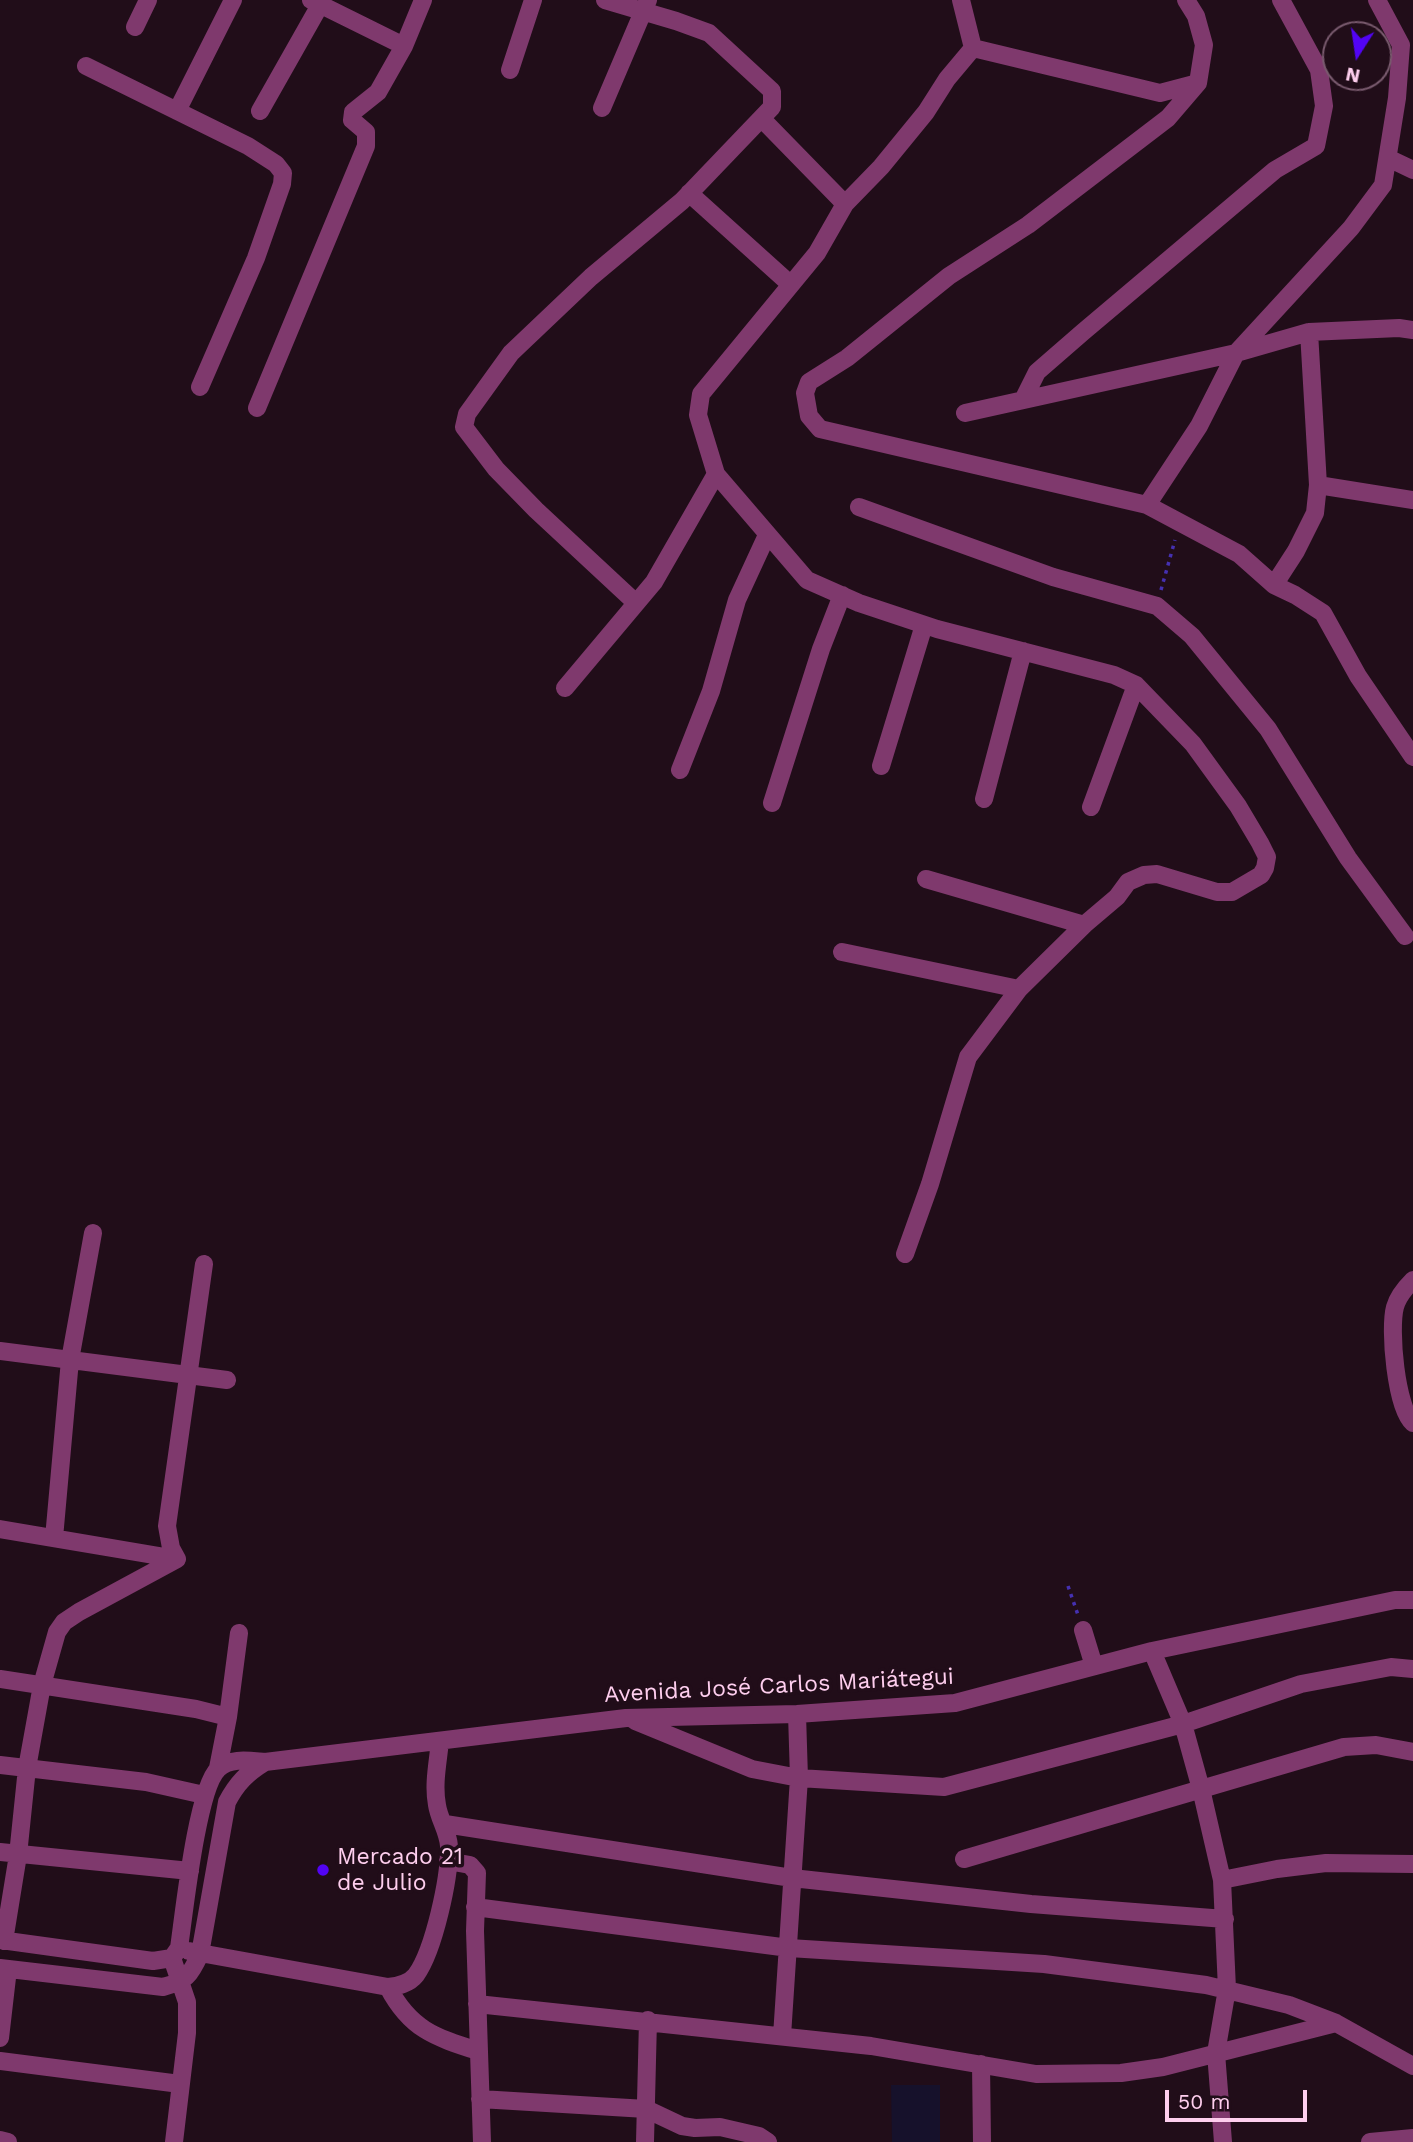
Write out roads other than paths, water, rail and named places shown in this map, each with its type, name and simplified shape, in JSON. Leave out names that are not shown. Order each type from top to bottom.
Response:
[{"type":"street","points":[[135,27],[148,0]]},
{"type":"street","points":[[177,111],[233,0]]},
{"type":"street","points":[[257,408],[366,146],[366,132],[352,120],[353,112],[378,92],[404,46],[423,0]]},
{"type":"street","points":[[510,70],[533,0]]},
{"type":"street","points":[[605,0],[645,5],[709,33],[772,90],[772,107],[689,192],[591,277],[512,353],[464,420],[464,427],[504,478],[636,603]]},
{"type":"street","points":[[961,0],[973,48]]},
{"type":"street","points":[[1186,0],[1196,16],[1204,45],[1198,83],[1168,118],[1028,225],[949,276],[847,358],[809,382],[805,393],[808,416],[820,429],[1147,505],[1239,554],[1274,585],[1295,594],[1323,613],[1358,676],[1413,757]]},
{"type":"street","points":[[1023,400],[1037,372],[1083,332],[1275,170],[1316,146],[1324,106],[1319,69],[1281,0]]},
{"type":"street","points":[[1147,505],[1199,426],[1236,353],[1351,228],[1383,185],[1407,42],[1377,0]]},
{"type":"street","points":[[260,111],[315,3],[404,46]]},
{"type":"street","points":[[602,108],[645,5]]},
{"type":"street","points":[[973,48],[1160,93],[1198,83]]},
{"type":"street","points":[[905,1254],[930,1184],[968,1057],[1019,989],[1084,925],[1117,897],[1128,882],[1144,875],[1157,874],[1217,892],[1233,892],[1261,876],[1267,857],[1238,806],[1193,744],[1136,685],[1114,675],[924,625],[807,580],[716,474],[698,415],[701,394],[817,253],[845,204],[881,167],[973,48]]},
{"type":"street","points":[[86,66],[248,146],[276,164],[283,173],[282,184],[256,258],[200,387]]},
{"type":"street","points":[[762,119],[845,204]]},
{"type":"street","points":[[1388,158],[1413,170]]},
{"type":"street","points":[[689,192],[790,284]]},
{"type":"street","points":[[964,413],[1236,353],[1309,332],[1399,328],[1413,330]]},
{"type":"street","points":[[1274,585],[1296,551],[1315,513],[1318,485],[1309,332]]},
{"type":"street","points":[[565,688],[654,582],[716,474]]},
{"type":"street","points":[[1318,485],[1413,500]]},
{"type":"street","points":[[859,507],[1053,577],[1157,606],[1192,636],[1268,729],[1349,858],[1405,936]]},
{"type":"street","points":[[680,770],[711,691],[737,600],[767,535]]},
{"type":"street","points":[[772,803],[821,649],[842,595]]},
{"type":"street","points":[[881,766],[924,625]]},
{"type":"street","points":[[984,799],[1023,651]]},
{"type":"street","points":[[1091,807],[1136,685]]},
{"type":"street","points":[[926,879],[1084,925]]},
{"type":"street","points":[[842,952],[1019,989]]},
{"type":"street","points":[[54,1538],[70,1360],[93,1233]]},
{"type":"street","points":[[177,1559],[171,1548],[167,1526],[204,1264]]},
{"type":"street","points":[[1413,1280],[1396,1303],[1394,1322],[1395,1362],[1401,1401],[1405,1413],[1413,1423]]},
{"type":"street","points":[[0,1351],[227,1380]]},
{"type":"street","points":[[0,1529],[177,1559]]},
{"type":"street","points":[[177,1559],[64,1622],[57,1632],[42,1685],[9,1853],[2,1941],[153,1961],[175,1953],[200,1954],[387,1987],[402,1986],[415,1977],[429,1950],[448,1861],[449,1844],[445,1824],[437,1808],[440,1741]]},
{"type":"street","points":[[1404,1600],[1413,1587]]},
{"type":"street","name":"Avenida José Carlos Mariátegui","points":[[218,1768],[237,1760],[265,1762],[626,1718],[797,1714],[955,1703],[1152,1651],[1404,1600]]},
{"type":"street","points":[[1083,1630],[1094,1666]]},
{"type":"street","points":[[174,2142],[187,2033],[187,2002],[175,1953],[204,1795],[218,1768],[229,1717],[239,1633]]},
{"type":"street","points":[[1152,1651],[1183,1724],[1222,1880],[1227,1989],[1216,2053],[1223,2142]]},
{"type":"street","points":[[626,1718],[752,1769],[799,1778],[944,1787],[1183,1724],[1301,1684],[1391,1667],[1413,1668]]},
{"type":"street","points":[[0,1679],[196,1709],[229,1717]]},
{"type":"street","points":[[782,2036],[799,1778],[797,1714]]},
{"type":"street","points":[[964,1859],[1344,1746],[1376,1745],[1413,1752]]},
{"type":"street","points":[[0,2038],[4,1969],[163,1987],[181,1982],[192,1971],[200,1954],[227,1802],[235,1786],[246,1774],[265,1762]]},
{"type":"street","points":[[0,1765],[146,1782],[204,1795]]},
{"type":"street","points":[[445,1824],[792,1878],[1031,1904],[1225,1919]]},
{"type":"street","points":[[9,1853],[190,1871]]},
{"type":"street","points":[[448,1861],[470,1865],[477,1873],[475,1906],[482,2142]]},
{"type":"street","points":[[1222,1880],[1326,1863],[1413,1864]]},
{"type":"street","points":[[475,1906],[789,1948],[1044,1964],[1227,1989],[1289,2005],[1336,2023],[1413,2066]]},
{"type":"street","points":[[387,1987],[397,2006],[421,2029],[440,2039],[478,2051]]},
{"type":"street","points":[[477,2004],[871,2046],[1036,2074],[1121,2073],[1163,2067],[1336,2023]]},
{"type":"street","points":[[645,2142],[648,2021]]},
{"type":"street","points":[[0,2061],[180,2084]]},
{"type":"street","points":[[981,2064],[982,2142]]},
{"type":"street","points":[[480,2099],[646,2109],[682,2126],[720,2127],[759,2136],[768,2142]]},
{"type":"street","points":[[1370,2142],[1413,2138]]},
{"type":"street","points":[[0,2140],[8,2142]]},
{"type":"place","name":"Mercado 21 de Julio","points":[[323,1870]]}]
